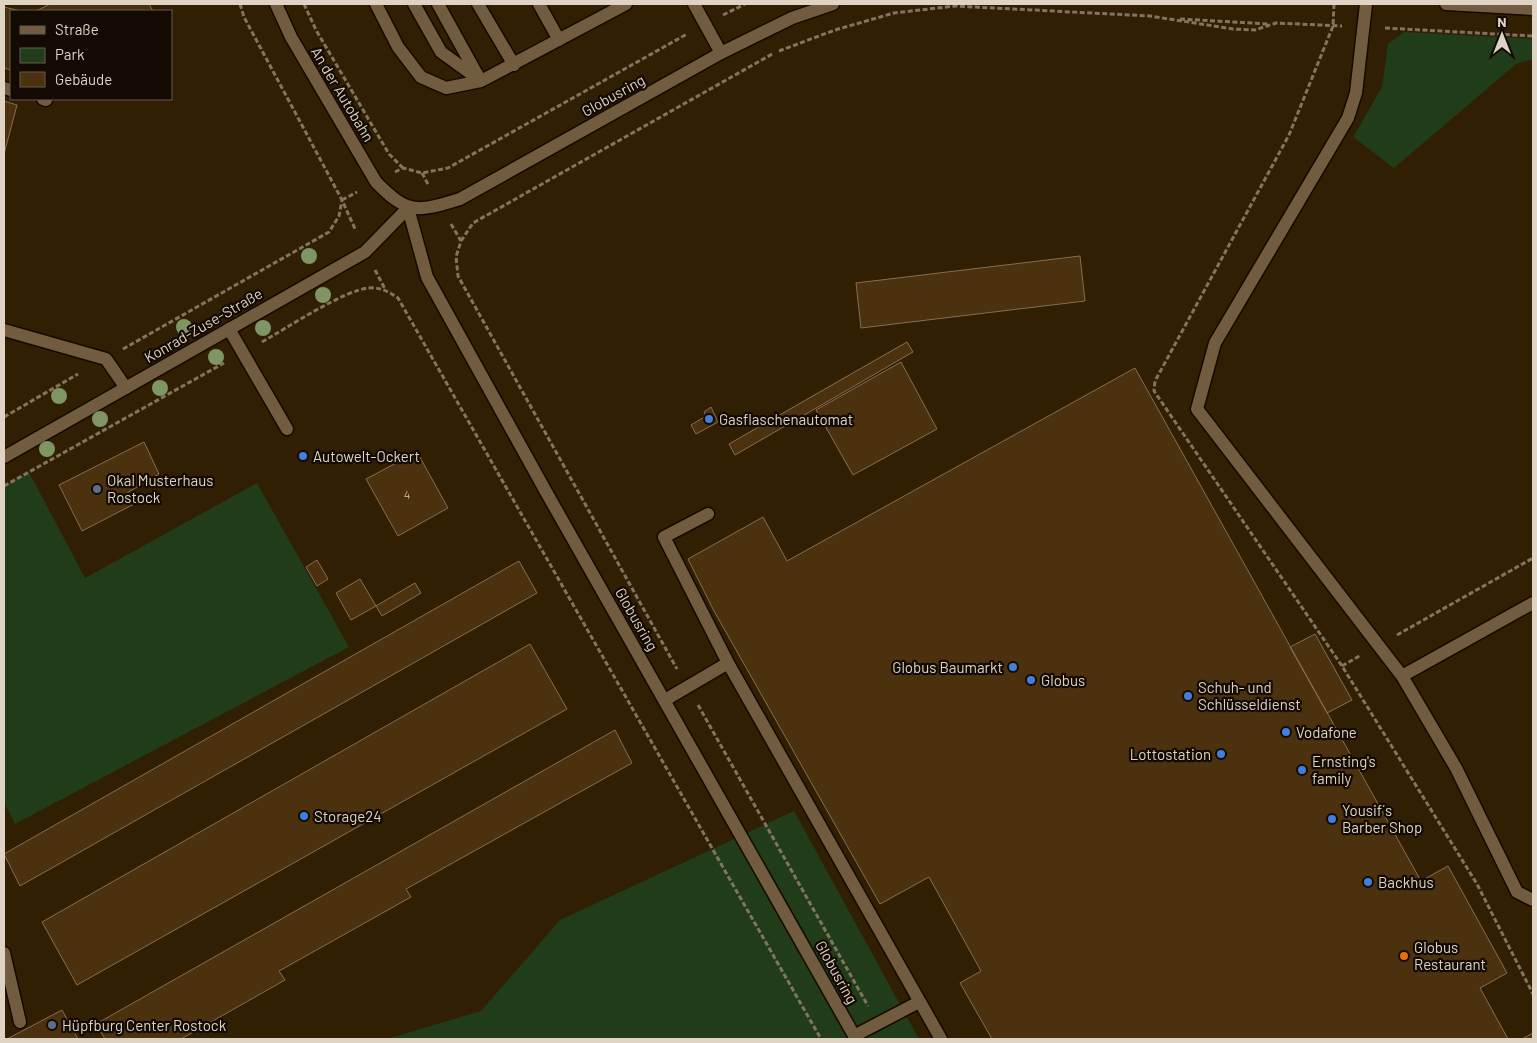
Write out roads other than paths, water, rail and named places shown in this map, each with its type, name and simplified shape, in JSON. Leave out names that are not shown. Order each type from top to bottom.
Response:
[{"type":"street","name":"An der Autobahn","points":[[276,4],[291,38],[376,182],[390,196],[408,208]]},
{"type":"street","points":[[376,4],[398,47],[421,77],[446,88],[481,82],[626,4]]},
{"type":"street","points":[[414,4],[441,52],[481,82]]},
{"type":"street","points":[[438,4],[481,82]]},
{"type":"street","points":[[478,4],[514,65]]},
{"type":"street","points":[[490,4],[490,22]]},
{"type":"street","points":[[539,4],[559,40]]},
{"type":"street","points":[[694,4],[721,53]]},
{"type":"street","name":"Globusring","points":[[833,4],[792,18],[721,53],[460,199],[424,209],[408,208],[427,276],[544,490],[665,700],[855,1038]]},
{"type":"street","points":[[1366,4],[1365,27],[1356,93],[1348,118],[1215,343],[1197,409],[1402,676],[1456,768],[1517,892],[1533,900]]},
{"type":"street","points":[[1446,4],[1533,9]]},
{"type":"street","name":"Konrad-Zuse-Straße","points":[[4,457],[365,252],[408,208]]},
{"type":"street","points":[[229,329],[286,429]]},
{"type":"street","points":[[4,330],[106,359],[126,388]]},
{"type":"street","points":[[708,514],[664,537],[728,663],[941,1039]]},
{"type":"street","points":[[1402,676],[1533,603]]},
{"type":"street","points":[[665,700],[728,663]]},
{"type":"street","points":[[4,953],[20,1022]]},
{"type":"street","points":[[855,1038],[920,1002]]},
{"type":"place","name":"Gasflaschenautomat","points":[[709,419]]},
{"type":"place","name":"Autowelt-Ockert","points":[[303,456]]},
{"type":"place","name":"Okal Musterhaus Rostock","points":[[97,489]]},
{"type":"place","name":"Globus Baumarkt","points":[[1013,667]]},
{"type":"place","name":"Globus","points":[[1031,680]]},
{"type":"place","name":"Schuh- und Schlüsseldienst","points":[[1188,696]]},
{"type":"place","name":"Vodafone","points":[[1286,732]]},
{"type":"place","name":"Lottostation","points":[[1221,754]]},
{"type":"place","name":"Ernsting's family","points":[[1302,770]]},
{"type":"place","name":"Storage24","points":[[304,816]]},
{"type":"place","name":"Yousif´s Barber Shop","points":[[1332,819]]},
{"type":"place","name":"Backhus","points":[[1368,882]]},
{"type":"place","name":"Globus Restaurant","points":[[1404,956]]},
{"type":"place","name":"Hüpfburg Center Rostock","points":[[52,1025]]}]
